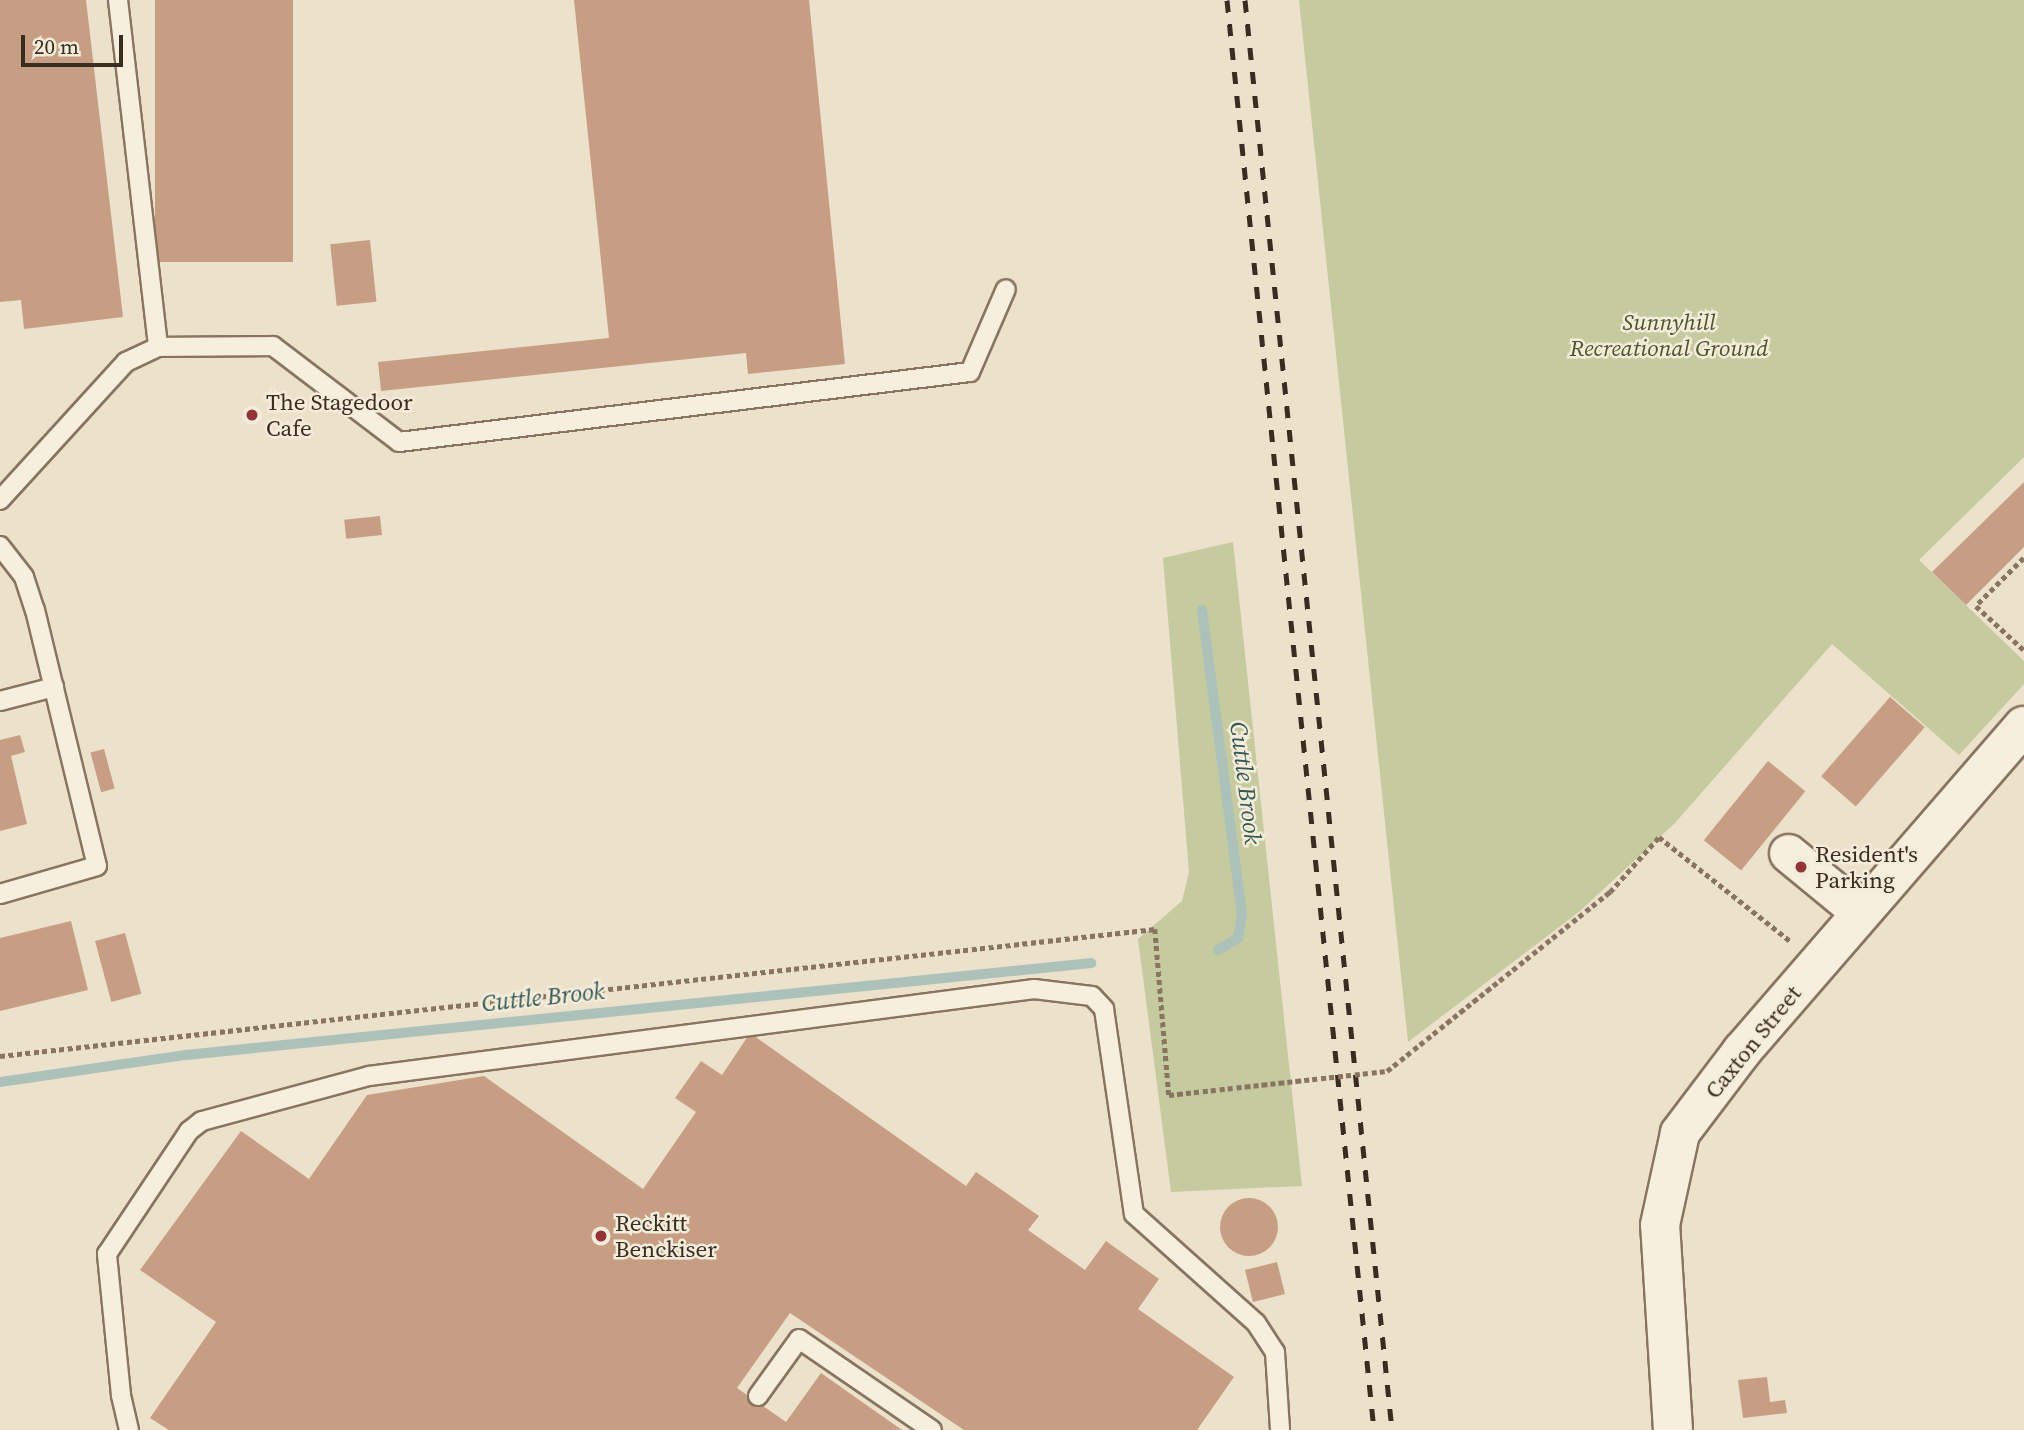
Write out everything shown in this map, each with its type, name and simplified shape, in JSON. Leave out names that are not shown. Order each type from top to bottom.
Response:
[{"type":"street","name":"Caxton Street","points":[[1673,1430],[1660,1225],[1680,1133],[1742,1051],[2022,732]]},
{"type":"street","points":[[1788,853],[1861,913]]},
{"type":"lane","points":[[118,0],[158,347]]},
{"type":"lane","points":[[0,500],[126,362],[158,347],[273,346],[399,442],[971,372],[1006,289]]},
{"type":"lane","points":[[0,546],[24,577],[54,687],[97,866],[0,894]]},
{"type":"lane","points":[[0,701],[54,687]]},
{"type":"lane","points":[[129,1430],[121,1395],[107,1254],[189,1131],[202,1121],[369,1076],[1034,989],[1092,996],[1104,1009],[1134,1214],[1256,1323],[1275,1352],[1280,1430]]},
{"type":"lane","points":[[758,1396],[799,1339],[932,1430]]},
{"type":"path","points":[[2024,558],[1976,606],[2024,650]]},
{"type":"path","points":[[0,1056],[1155,929],[1169,1095],[1387,1070],[1610,892],[1659,837],[1817,964]]},
{"type":"green space","name":"Sunnyhill Recreational Ground","points":[[1299,0],[2024,0],[2024,457],[1919,560],[2024,661],[2024,684],[1959,755],[1832,644],[1675,823],[1580,911],[1408,1042]]},
{"type":"green space","points":[[1233,542],[1302,1186],[1171,1192],[1138,939],[1182,901],[1189,872],[1163,558]]},
{"type":"building","points":[[0,0],[86,0],[123,317],[24,329],[21,300],[0,302]]},
{"type":"building","points":[[155,0],[293,0],[293,262],[155,262]]},
{"type":"building","points":[[574,0],[809,0],[845,364],[748,374],[746,353],[381,391],[378,362],[609,338]]},
{"type":"building","points":[[370,240],[376,302],[337,306],[330,244]]},
{"type":"building","points":[[2024,482],[2024,547],[1966,605],[1932,572]]},
{"type":"building","points":[[380,516],[382,535],[346,539],[344,520]]},
{"type":"building","points":[[1890,697],[1925,727],[1856,806],[1821,776]]},
{"type":"building","points":[[20,735],[25,752],[11,756],[27,824],[0,831],[0,740]]},
{"type":"building","points":[[104,749],[115,789],[101,792],[90,753]]},
{"type":"building","points":[[1768,761],[1805,791],[1741,870],[1704,840]]},
{"type":"building","points":[[71,921],[88,990],[0,1011],[0,938]]},
{"type":"building","points":[[125,933],[141,994],[111,1002],[95,941]]},
{"type":"building","name":"Reckitt Benckiser","points":[[750,1033],[966,1186],[976,1172],[1039,1216],[1028,1230],[1085,1270],[1106,1241],[1159,1279],[1138,1309],[1234,1377],[1197,1430],[964,1430],[790,1313],[737,1388],[786,1422],[821,1373],[902,1430],[169,1430],[150,1418],[216,1322],[140,1270],[241,1131],[309,1179],[367,1095],[484,1076],[643,1189],[696,1112],[675,1098],[701,1061],[722,1075]]},
{"type":"building","points":[[1249,1198],[1265,1203],[1273,1211],[1278,1227],[1273,1243],[1265,1251],[1249,1256],[1233,1251],[1225,1243],[1220,1227],[1225,1211],[1233,1203]]},
{"type":"building","points":[[1277,1262],[1285,1294],[1253,1302],[1245,1270]]},
{"type":"building","points":[[1767,1377],[1770,1402],[1785,1400],[1787,1413],[1743,1418],[1738,1380]]},
{"type":"waterway","name":"Cuttle Brook","points":[[1202,610],[1242,915],[1238,938],[1218,950]]},
{"type":"waterway","name":"Cuttle Brook","points":[[0,1082],[186,1055],[1091,963]]},
{"type":"railway","points":[[1227,0],[1374,1430]]},
{"type":"railway","points":[[1245,0],[1392,1430]]},
{"type":"place","name":"The Stagedoor Cafe","points":[[252,415]]},
{"type":"place","name":"Resident's Parking","points":[[1801,867]]},
{"type":"place","name":"Reckitt Benckiser","points":[[601,1236]]}]
